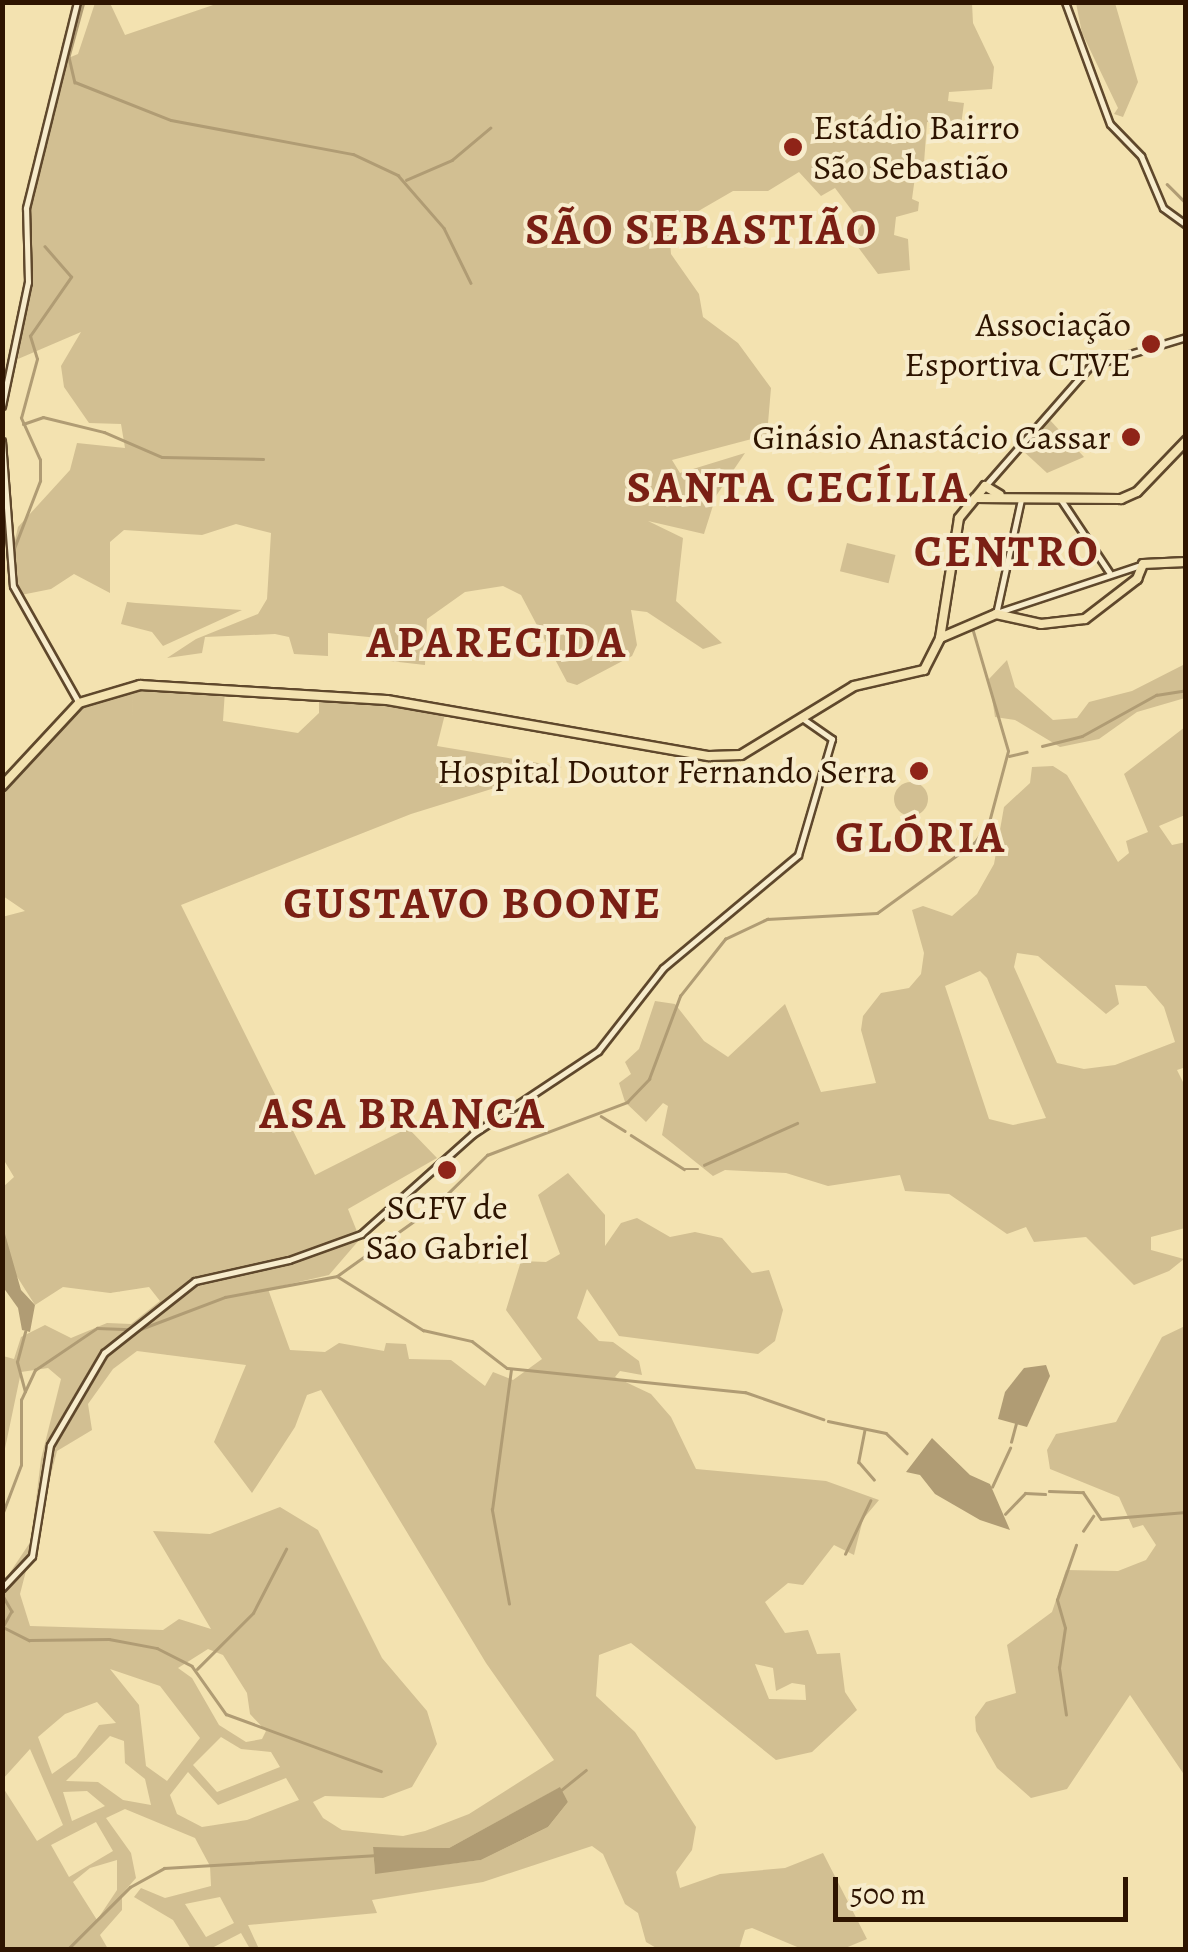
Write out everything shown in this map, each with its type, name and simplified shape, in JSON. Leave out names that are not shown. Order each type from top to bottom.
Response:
[{"type":"main road","points":[[976,498],[1108,502],[1132,495],[1186,441]]},
{"type":"main road","points":[[2,786],[79,703],[131,685],[387,700],[726,758],[758,750],[854,686],[924,670],[940,638],[954,537],[986,486],[1000,496]]},
{"type":"main road","points":[[940,638],[994,614],[1042,624],[1084,619],[1137,579],[1142,564],[1186,562]]},
{"type":"street","points":[[2,406],[28,282],[26,208],[78,2]]},
{"type":"street","points":[[1065,2],[1110,124],[1140,156],[1163,208],[1186,226]]},
{"type":"street","points":[[986,486],[1090,366],[1186,337]]},
{"type":"street","points":[[2,441],[13,586],[79,703]]},
{"type":"street","points":[[994,614],[1022,498]]},
{"type":"street","points":[[1061,500],[1109,572]]},
{"type":"street","points":[[994,614],[1142,564]]},
{"type":"street","points":[[2,1588],[32,1556],[54,1435],[90,1368],[129,1331],[207,1276],[289,1260],[349,1242],[473,1134],[598,1051],[662,968],[798,856],[832,739],[803,719]]},
{"type":"shaded area","points":[[222,2],[972,3],[973,23],[994,67],[992,89],[949,92],[948,101],[964,103],[961,125],[927,122],[923,177],[915,177],[912,199],[919,202],[918,211],[896,217],[894,235],[908,239],[910,270],[878,274],[852,239],[862,224],[835,188],[821,196],[799,172],[768,191],[733,191],[669,228],[671,254],[699,294],[703,317],[738,343],[771,388],[767,435],[672,460],[680,473],[745,453],[716,496],[704,534],[648,521],[683,538],[676,601],[722,643],[703,649],[647,612],[631,610],[637,645],[632,656],[577,685],[567,682],[521,595],[503,586],[465,592],[427,619],[425,665],[390,661],[389,639],[328,633],[328,656],[294,654],[289,637],[275,634],[205,637],[202,653],[167,658],[196,639],[258,614],[267,599],[271,533],[236,524],[202,535],[124,530],[110,542],[110,593],[74,574],[51,589],[21,595],[11,557],[18,527],[70,470],[77,443],[125,448],[121,424],[89,423],[64,387],[61,366],[81,332],[18,359],[29,288],[31,195],[61,61],[78,54],[95,3],[110,3],[125,35]]},
{"type":"shaded area","points":[[1076,3],[1115,3],[1138,82],[1123,117],[1114,114],[1118,108],[1082,33]]},
{"type":"shaded area","points":[[1049,419],[1084,457],[1047,473],[1022,450]]},
{"type":"shaded area","points":[[847,543],[896,555],[888,583],[840,571]]},
{"type":"shaded area","points":[[127,602],[242,610],[163,646],[152,632],[121,624]]},
{"type":"shaded area","points":[[1007,660],[1015,687],[1053,720],[1077,718],[1089,702],[1132,691],[1185,664],[1185,698],[1137,712],[1099,739],[1060,747],[1015,720],[995,717],[989,679]]},
{"type":"shaded area","points":[[133,687],[225,690],[223,721],[298,733],[319,713],[319,697],[408,705],[445,714],[437,746],[562,767],[411,814],[181,905],[315,1175],[408,1128],[437,1158],[348,1209],[360,1239],[329,1275],[268,1289],[290,1350],[325,1352],[339,1343],[384,1351],[386,1343],[406,1344],[409,1359],[451,1360],[485,1386],[493,1372],[513,1380],[542,1359],[506,1310],[521,1261],[546,1262],[560,1254],[538,1195],[568,1173],[605,1215],[605,1246],[621,1223],[637,1218],[670,1237],[695,1232],[722,1238],[752,1273],[769,1270],[783,1310],[775,1341],[758,1354],[619,1336],[587,1289],[577,1318],[599,1341],[613,1342],[639,1361],[642,1375],[620,1371],[615,1377],[651,1394],[671,1417],[696,1469],[826,1481],[879,1500],[863,1519],[854,1555],[834,1545],[803,1585],[788,1583],[765,1602],[785,1633],[808,1630],[817,1654],[840,1653],[845,1692],[857,1710],[812,1752],[776,1760],[631,1643],[599,1655],[596,1696],[635,1732],[696,1827],[692,1850],[676,1872],[680,1888],[720,1874],[785,1868],[823,1853],[867,1939],[843,1949],[802,1949],[752,1928],[745,1930],[739,1949],[658,1949],[646,1942],[638,1913],[625,1904],[603,1854],[592,1846],[483,1882],[372,1900],[377,1913],[248,1925],[259,1949],[250,1949],[241,1933],[210,1949],[191,1949],[173,1920],[134,1897],[141,1888],[165,1898],[211,1886],[210,1866],[195,1838],[125,1809],[106,1818],[131,1853],[136,1878],[122,1894],[122,1910],[100,1935],[108,1949],[3,1949],[2,1786],[37,1841],[63,1825],[30,1749],[2,1780],[3,1583],[31,1541],[41,1459],[61,1379],[48,1368],[21,1372],[3,1458],[3,1356],[14,1359],[21,1337],[45,1325],[71,1338],[107,1323],[131,1324],[160,1301],[149,1287],[110,1293],[63,1287],[35,1305],[16,1275],[2,1227],[3,1187],[14,1177],[2,1157],[2,917],[25,911],[3,896],[3,789],[82,703]],"holes":[[[137,1351],[246,1365],[214,1442],[252,1493],[295,1427],[307,1395],[321,1390],[486,1663],[554,1760],[469,1814],[425,1831],[403,1836],[342,1830],[323,1818],[313,1802],[325,1796],[383,1798],[412,1787],[437,1744],[427,1711],[382,1658],[318,1530],[280,1507],[210,1534],[153,1531],[211,1629],[179,1619],[163,1630],[30,1626],[20,1594],[57,1451],[92,1430],[88,1404],[113,1369]],[[208,1649],[223,1655],[247,1693],[250,1714],[266,1731],[262,1739],[246,1742],[219,1725],[192,1678],[178,1668]],[[755,1664],[773,1668],[776,1691],[792,1683],[805,1685],[806,1700],[769,1699]],[[110,1669],[160,1686],[200,1738],[167,1781],[146,1766],[139,1705]],[[97,1702],[116,1723],[99,1725],[76,1757],[52,1774],[38,1737],[65,1714]],[[110,1736],[124,1741],[125,1763],[145,1779],[151,1805],[123,1800],[98,1782],[66,1781]],[[221,1737],[241,1749],[271,1752],[280,1767],[217,1792],[193,1765]],[[188,1772],[218,1805],[286,1778],[299,1800],[247,1820],[202,1827],[177,1814],[170,1795]],[[559,1788],[568,1802],[548,1827],[481,1860],[375,1873],[373,1847],[449,1848]],[[87,1791],[105,1806],[72,1821],[63,1792]],[[96,1822],[113,1851],[69,1877],[51,1845]],[[117,1860],[117,1890],[97,1920],[73,1882],[90,1868]],[[220,1897],[234,1923],[206,1937],[185,1904]]]},
{"type":"shaded area","points":[[1185,727],[1185,815],[1159,826],[1172,845],[1186,842],[1186,1067],[1177,1070],[1185,1086],[1185,1228],[1151,1237],[1151,1250],[1184,1259],[1169,1271],[1134,1285],[1086,1237],[1034,1242],[1026,1227],[1007,1234],[949,1194],[905,1191],[900,1175],[828,1186],[786,1173],[725,1170],[713,1176],[662,1135],[668,1106],[663,1103],[646,1122],[625,1102],[619,1083],[631,1074],[625,1062],[639,1049],[655,1001],[675,1004],[704,1041],[728,1057],[785,1004],[821,1092],[876,1083],[861,1030],[863,1016],[881,993],[909,988],[921,974],[924,953],[912,910],[923,906],[952,916],[977,894],[994,864],[1004,807],[1030,783],[1032,767],[1053,766],[1067,775],[1118,862],[1129,853],[1126,841],[1148,832],[1124,774]],"holes":[[[1017,953],[1038,956],[1106,1014],[1119,1004],[1115,985],[1146,986],[1164,1007],[1175,1042],[1115,1065],[1084,1069],[1057,1063],[1014,967]],[[980,971],[987,978],[1046,1118],[1013,1125],[989,1119],[945,986]]]},
{"type":"shaded area","points":[[911,782],[923,787],[928,799],[923,811],[911,816],[899,811],[894,799],[899,787]]},
{"type":"shaded area","points":[[3,1227],[21,1290],[35,1305],[30,1332],[22,1330],[18,1308],[3,1287]]},
{"type":"shaded area","points":[[1185,1326],[1185,1776],[1130,1695],[1067,1789],[1031,1798],[997,1768],[976,1731],[975,1717],[986,1702],[1016,1693],[1007,1645],[1052,1612],[1066,1570],[1118,1571],[1146,1560],[1156,1545],[1143,1525],[1133,1528],[1119,1497],[1050,1469],[1047,1450],[1056,1434],[1116,1422],[1162,1337]]},
{"type":"shaded area","points":[[1046,1365],[1050,1376],[1027,1427],[998,1419],[1005,1392],[1024,1368]]},
{"type":"shaded area","points":[[932,1438],[970,1475],[990,1484],[1010,1530],[980,1520],[935,1494],[920,1475],[906,1472]]},
{"type":"shaded area","points":[[560,1787],[568,1802],[548,1827],[481,1860],[375,1874],[373,1847],[449,1848]]},
{"type":"waterway","points":[[84,2],[69,57],[75,82],[171,120],[353,154],[398,175],[444,228],[471,283]]},
{"type":"waterway","points":[[406,180],[452,160],[490,128]]},
{"type":"waterway","points":[[1167,184],[1186,203]]},
{"type":"waterway","points":[[13,551],[40,481],[40,460],[21,418],[37,359],[30,336],[71,277],[45,247]]},
{"type":"waterway","points":[[23,424],[43,417],[104,432],[162,457],[263,459]]},
{"type":"waterway","points":[[138,1330],[225,1297],[337,1276],[435,1206],[487,1155],[627,1102],[649,1079],[680,996],[725,939],[767,919],[877,913],[975,842],[989,822],[1008,751],[972,628]]},
{"type":"waterway","points":[[1042,746],[1082,736],[1156,695],[1186,690]]},
{"type":"waterway","points":[[1009,756],[1027,752]]},
{"type":"waterway","points":[[601,1116],[625,1131]]},
{"type":"waterway","points":[[704,1165],[797,1123]]},
{"type":"waterway","points":[[631,1135],[684,1169],[698,1169]]},
{"type":"waterway","points":[[337,1276],[423,1330],[472,1341],[507,1368],[745,1392],[823,1419]]},
{"type":"waterway","points":[[2,1515],[21,1465],[21,1400],[35,1370],[97,1328],[130,1329]]},
{"type":"waterway","points":[[25,1332],[17,1362],[25,1392]]},
{"type":"waterway","points":[[509,1604],[492,1510],[511,1370]]},
{"type":"waterway","points":[[828,1421],[886,1433],[907,1453]]},
{"type":"waterway","points":[[1011,1442],[1016,1423]]},
{"type":"waterway","points":[[865,1430],[859,1462],[874,1479]]},
{"type":"waterway","points":[[992,1487],[1010,1448]]},
{"type":"waterway","points":[[1049,1491],[1083,1492],[1101,1519],[1186,1512]]},
{"type":"waterway","points":[[1005,1514],[1025,1493],[1045,1494]]},
{"type":"waterway","points":[[845,1554],[870,1501]]},
{"type":"waterway","points":[[1083,1531],[1093,1516]]},
{"type":"waterway","points":[[2,1519],[2,1551]]},
{"type":"waterway","points":[[1066,1715],[1059,1668],[1065,1628],[1057,1600],[1076,1545]]},
{"type":"waterway","points":[[197,1669],[253,1613],[286,1549]]},
{"type":"waterway","points":[[2,1594],[12,1611],[2,1629]]},
{"type":"waterway","points":[[5,1628],[29,1640],[109,1639],[157,1648],[192,1666],[226,1714],[381,1771]]},
{"type":"waterway","points":[[560,1791],[586,1770]]},
{"type":"waterway","points":[[67,1950],[130,1887],[164,1868],[374,1855]]},
{"type":"place","name":"Estádio Bairro São Sebastião","points":[[793,147]]},
{"type":"place","name":"Associação Esportiva CTVE","points":[[1151,344]]},
{"type":"place","name":"Ginásio Anastácio Cassar","points":[[1131,437]]},
{"type":"place","name":"Hospital Doutor Fernando Serra","points":[[919,771]]},
{"type":"place","name":"SCFV de São Gabriel","points":[[447,1170]]},
{"type":"district","name":"SÃO SEBASTIÃO","points":[[702,230]]},
{"type":"district","name":"SANTA CECÍLIA","points":[[798,488]]},
{"type":"district","name":"CENTRO","points":[[1007,552]]},
{"type":"district","name":"APARECIDA","points":[[497,643]]},
{"type":"district","name":"GLÓRIA","points":[[921,838]]},
{"type":"district","name":"GUSTAVO BOONE","points":[[473,904]]},
{"type":"district","name":"ASA BRANCA","points":[[403,1114]]}]
